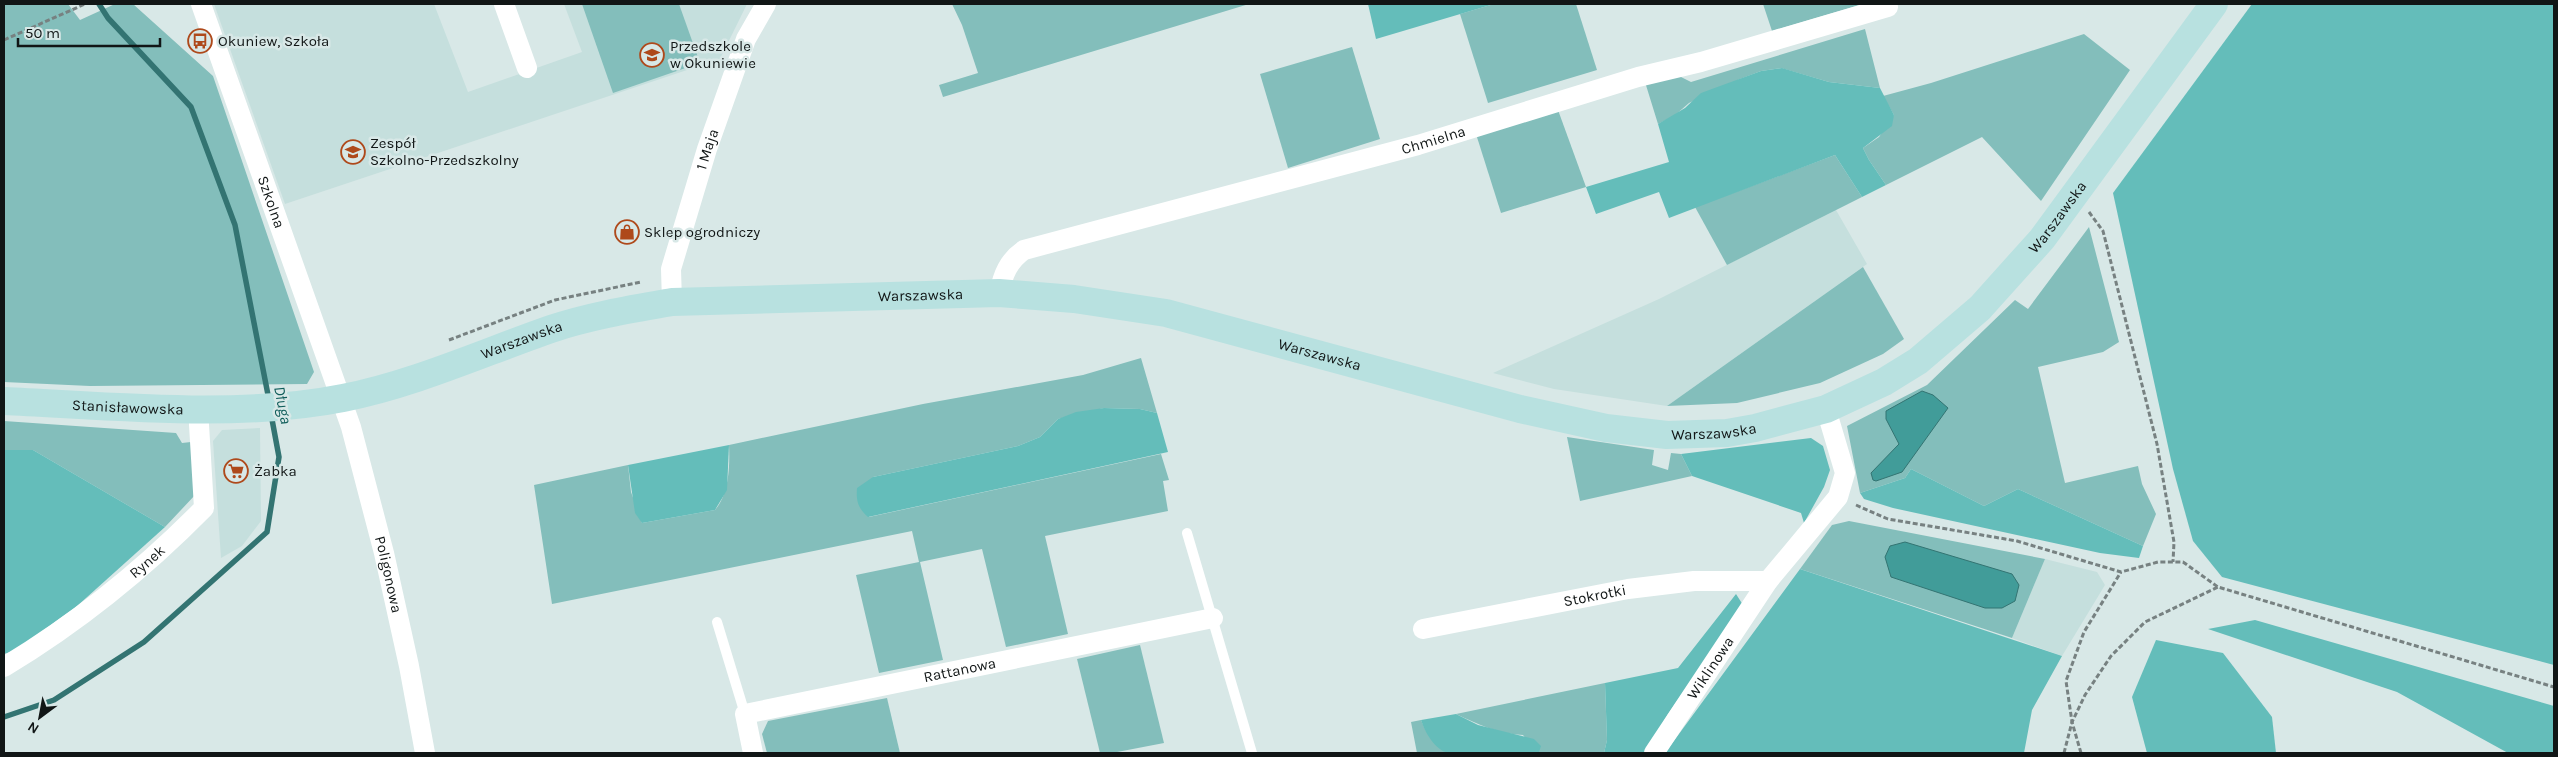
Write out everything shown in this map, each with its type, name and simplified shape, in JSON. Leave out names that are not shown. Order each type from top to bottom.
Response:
[{"type":"main road","name":"Warszawska","points":[[253,409],[303,405],[373,392],[552,329],[629,310],[672,302],[999,292],[1084,300],[1166,313],[1520,409],[1606,428],[1667,435],[1727,434],[1790,421],[1826,409],[1884,382],[1918,361],[1980,308],[2018,269],[2214,4]]},
{"type":"main road","name":"Stanisławowska","points":[[4,401],[253,409]]},
{"type":"street","name":"Szkolna","points":[[201,4],[342,398]]},
{"type":"street","points":[[504,4],[527,68]]},
{"type":"street","name":"1 Maja","points":[[672,302],[671,268],[707,149],[746,39],[766,4]]},
{"type":"street","name":"Chmielna","points":[[999,292],[1003,275],[1013,258],[1024,250],[1418,145],[1638,77],[1701,62],[1888,7]]},
{"type":"street","name":"Poligonowa","points":[[342,398],[384,553],[409,666],[425,753]]},
{"type":"street","name":"Rynek","points":[[4,667],[84,615],[182,530],[204,508],[198,408]]},
{"type":"street","points":[[1826,409],[1844,473],[1838,497]]},
{"type":"street","name":"Wiklinowa","points":[[1654,753],[1768,581],[1838,497]]},
{"type":"street","name":"Stokrotki","points":[[1423,629],[1628,589],[1694,581],[1768,581]]},
{"type":"street","name":"Rattanowa","points":[[745,714],[1213,618]]},
{"type":"street","points":[[745,714],[753,753]]},
{"type":"lane","points":[[1187,533],[1252,753]]},
{"type":"lane","points":[[718,622],[745,714]]},
{"type":"path","points":[[4,40],[85,4]]},
{"type":"path","points":[[2072,196],[2090,212],[2103,231],[2157,444],[2174,542],[2173,562]]},
{"type":"path","points":[[1838,497],[1888,519],[2017,541],[2121,572],[2158,562],[2183,562],[2218,587],[2554,687]]},
{"type":"path","points":[[2081,753],[2072,722],[2066,681],[2084,632],[2121,572]]},
{"type":"path","points":[[2064,753],[2072,722],[2085,695],[2111,656],[2145,622],[2218,587]]},
{"type":"shaded area","points":[[4,4],[68,4],[80,20],[115,4],[133,4],[213,76],[314,372],[307,384],[90,386],[4,382]]},
{"type":"shaded area","name":"Zespół Szkolno-Przedszkolny","points":[[214,4],[434,4],[468,92],[582,52],[564,4],[747,4],[720,59],[285,204]]},
{"type":"shaded area","name":"Przedszkole w Okuniewie","points":[[582,4],[679,4],[700,63],[613,93]]},
{"type":"shaded area","points":[[952,4],[1249,4],[943,97],[939,85],[978,73],[962,25]]},
{"type":"shaded area","points":[[1368,4],[1494,4],[1376,39]]},
{"type":"shaded area","points":[[1494,4],[1576,4],[1597,70],[1488,103],[1460,14]]},
{"type":"shaded area","points":[[1763,4],[1863,4],[1772,31]]},
{"type":"shaded area","points":[[2252,4],[2554,4],[2554,665],[2222,577],[2193,541],[2173,469],[2113,193]]},
{"type":"shaded area","points":[[1865,29],[1880,88],[1829,82],[1781,68],[1761,71],[1689,103],[1674,116],[1658,124],[1645,82],[1673,73],[1691,82]]},
{"type":"shaded area","points":[[2084,34],[2130,70],[2041,201],[1982,137],[1886,185],[1869,160],[1863,148],[1879,137],[1894,115],[1883,96],[1931,83]]},
{"type":"shaded area","points":[[1352,47],[1380,139],[1288,168],[1260,74]]},
{"type":"shaded area","points":[[1782,68],[1829,82],[1880,88],[1894,115],[1892,126],[1863,148],[1886,185],[1862,197],[1835,155],[1669,218],[1659,192],[1596,214],[1586,187],[1669,162],[1658,124],[1685,108],[1701,93],[1761,71]]},
{"type":"shaded area","points":[[1558,110],[1586,187],[1501,213],[1476,134]]},
{"type":"shaded area","points":[[1835,155],[1862,197],[1727,265],[1695,207]]},
{"type":"shaded area","points":[[1836,210],[1867,264],[1667,406],[1554,389],[1493,373],[1659,299]]},
{"type":"shaded area","points":[[2089,227],[2119,342],[2103,352],[2038,367],[2065,483],[2138,466],[2142,484],[2156,514],[2143,546],[2018,489],[1984,506],[1911,469],[1905,478],[1860,493],[1847,426],[1927,385],[2015,300],[2028,309]]},
{"type":"shaded area","points":[[1863,267],[1904,339],[1883,354],[1820,383],[1737,403],[1667,406]]},
{"type":"shaded area","points":[[1141,358],[1157,413],[1140,409],[1104,408],[1058,419],[1040,437],[1018,446],[873,477],[869,517],[1161,454],[1169,480],[1163,481],[1168,511],[1045,536],[1068,634],[1006,647],[982,549],[920,562],[943,660],[879,673],[856,575],[919,562],[912,531],[552,604],[534,485],[628,465],[631,492],[642,523],[715,510],[726,488],[729,471],[729,445],[923,404],[1083,375]]},
{"type":"shaded area","points":[[1922,391],[1933,395],[1948,408],[1902,472],[1876,481],[1873,480],[1871,473],[1899,444],[1886,419],[1886,411]]},
{"type":"shaded area","points":[[1104,408],[1140,409],[1157,413],[1168,452],[868,517],[858,504],[857,488],[873,477],[1018,446],[1040,437],[1058,419],[1076,412]]},
{"type":"shaded area","points":[[4,421],[176,433],[182,443],[191,442],[196,494],[165,527],[33,450],[4,450]]},
{"type":"shaded area","points":[[260,428],[261,521],[242,546],[221,558],[213,441],[222,430]]},
{"type":"shaded area","points":[[1567,437],[1654,450],[1652,465],[1668,470],[1671,453],[1681,454],[1692,476],[1580,501]]},
{"type":"shaded area","points":[[1811,438],[1823,446],[1830,470],[1824,487],[1804,523],[1801,513],[1692,476],[1681,454]]},
{"type":"shaded area","points":[[729,445],[727,490],[715,510],[642,523],[635,513],[628,465]]},
{"type":"shaded area","points":[[4,450],[33,450],[165,527],[76,607],[16,650],[4,654]]},
{"type":"shaded area","points":[[1911,469],[1984,506],[2018,489],[2143,546],[2139,558],[2100,553],[1893,508],[1864,499],[1860,493],[1905,478]]},
{"type":"shaded area","points":[[1849,521],[2045,559],[2012,638],[1800,569],[1832,525]]},
{"type":"shaded area","points":[[1905,542],[2012,574],[2019,585],[2015,601],[2002,608],[1985,608],[1891,577],[1885,557],[1890,546]]},
{"type":"shaded area","points":[[2045,559],[2097,572],[2105,585],[2062,656],[2012,638]]},
{"type":"shaded area","points":[[1800,569],[2062,656],[2032,710],[2024,753],[1665,753]]},
{"type":"shaded area","points":[[1736,594],[1743,605],[1668,714],[1645,753],[1604,753],[1607,740],[1605,683],[1678,668]]},
{"type":"shaded area","points":[[2255,620],[2554,706],[2554,753],[2508,753],[2397,692],[2208,629]]},
{"type":"shaded area","points":[[2156,640],[2223,653],[2272,717],[2276,753],[2147,753],[2132,697]]},
{"type":"shaded area","points":[[1140,645],[1164,743],[1112,753],[1100,753],[1077,659]]},
{"type":"shaded area","points":[[1605,683],[1607,740],[1604,753],[1537,753],[1523,735],[1497,731],[1456,714]]},
{"type":"shaded area","points":[[887,698],[900,753],[767,753],[762,734],[768,721]]},
{"type":"shaded area","points":[[1456,714],[1478,725],[1534,739],[1541,746],[1539,752],[1464,754],[1443,751],[1431,740],[1421,720]]},
{"type":"shaded area","points":[[1421,720],[1432,739],[1448,753],[1417,753],[1411,722]]},
{"type":"waterway","name":"Długa","points":[[99,4],[108,18],[191,107],[235,225],[269,400]]},
{"type":"waterway","name":"Długa","points":[[4,717],[54,700],[144,642],[267,532],[279,457],[271,414]]},
{"type":"place","name":"Okuniew, Szkoła","points":[[200,41]]},
{"type":"place","name":"Przedszkole w Okuniewie","points":[[652,55]]},
{"type":"place","name":"Zespół Szkolno-Przedszkolny","points":[[353,152]]},
{"type":"place","name":"Sklep ogrodniczy","points":[[627,232]]},
{"type":"place","name":"Żabka","points":[[236,471]]}]
